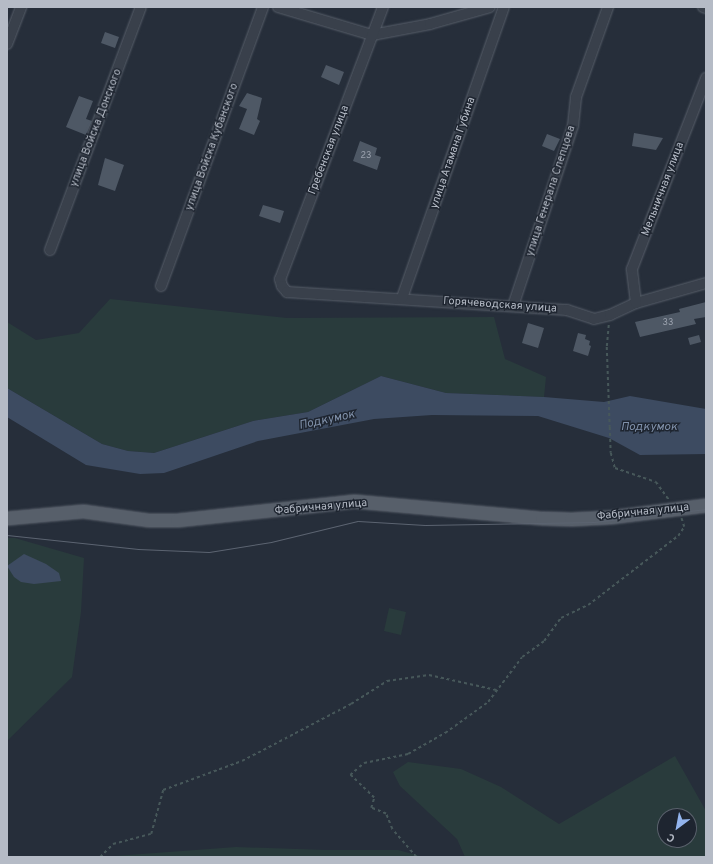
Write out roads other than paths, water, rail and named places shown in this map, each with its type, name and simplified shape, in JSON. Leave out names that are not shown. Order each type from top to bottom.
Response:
[{"type":"main road","name":"Фабричная улица","points":[[7,518],[83,510],[149,520],[177,520],[354,501],[542,518],[610,517],[706,505]]},
{"type":"street","points":[[7,44],[21,7]]},
{"type":"street","name":"улица Войска Донского","points":[[50,250],[141,7]]},
{"type":"street","name":"улица Войска Кубанского","points":[[161,286],[263,7]]},
{"type":"street","points":[[278,7],[372,35],[430,24],[490,7]]},
{"type":"street","name":"Гребенская улица","points":[[287,292],[282,286],[280,279],[383,7]]},
{"type":"street","name":"улица Атамана Губина","points":[[402,298],[504,7]]},
{"type":"street","name":"улица Генерала Слепцова","points":[[513,306],[573,126],[576,97],[608,7]]},
{"type":"street","name":"Мельничная улица","points":[[636,303],[632,268],[706,78]]},
{"type":"street","name":"Горячеводская улица","points":[[287,292],[402,298],[567,310],[594,319],[610,315],[636,303],[706,283]]},
{"type":"water","name":"Подкумок","points":[[381,376],[446,393],[544,397],[604,402],[630,396],[706,409],[706,454],[640,455],[609,438],[538,416],[432,415],[374,419],[258,441],[164,473],[140,474],[86,465],[7,417],[7,388],[102,444],[128,451],[154,453],[253,421],[308,412]]},
{"type":"water","points":[[24,554],[46,564],[59,573],[61,581],[34,584],[21,582],[14,577],[7,566]]},
{"type":"tram line","points":[[7,535],[138,549],[209,552],[271,542],[358,521],[425,525],[594,522],[706,509]]}]
